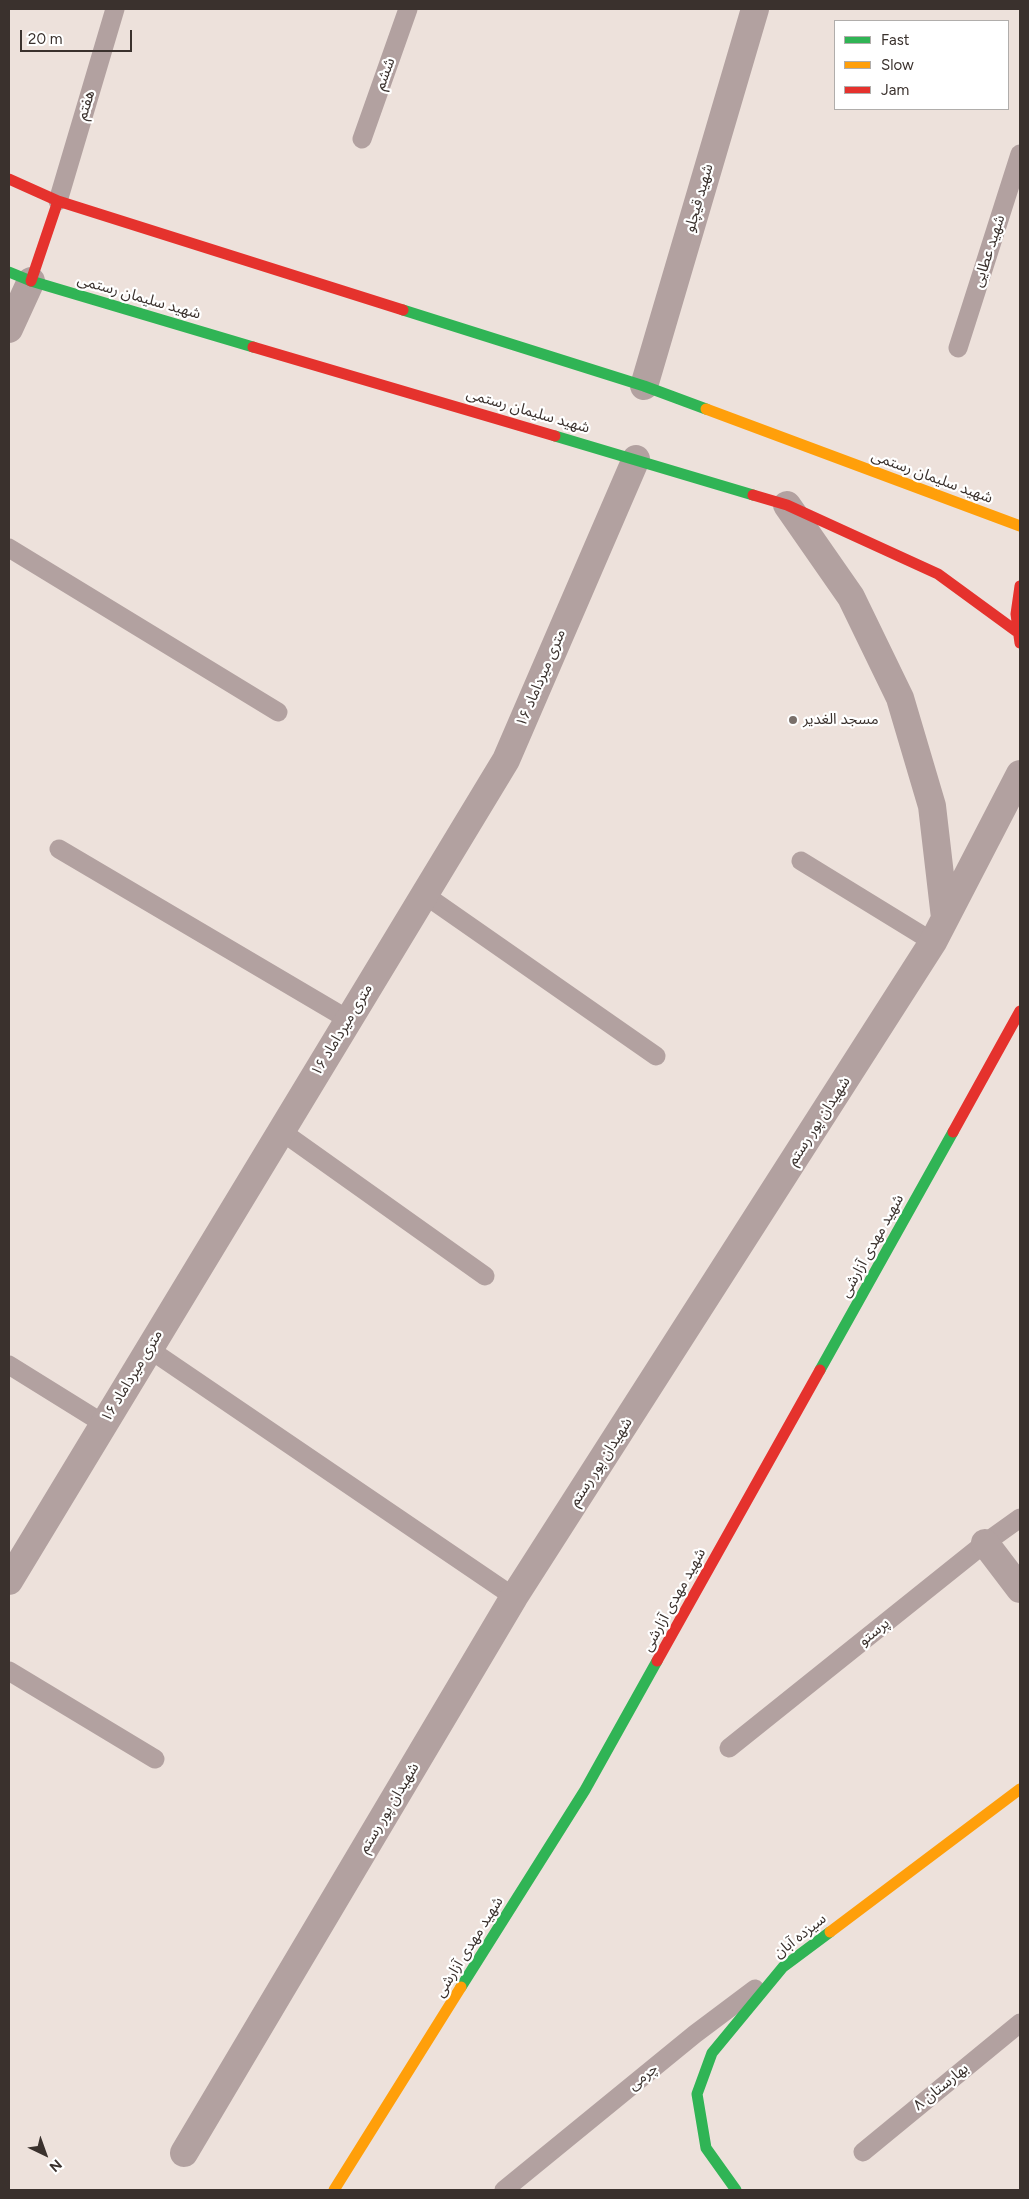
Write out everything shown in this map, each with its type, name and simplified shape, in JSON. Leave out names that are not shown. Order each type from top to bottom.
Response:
[{"type":"main road","name":"شهید سلیمان رستمی","points":[[9,179],[58,201],[644,386],[1020,526]]},
{"type":"main road","points":[[20,277],[58,201]]},
{"type":"main road","name":"شهید سلیمان رستمی","points":[[20,277],[787,505],[938,574],[1016,631]]},
{"type":"main road","points":[[1020,586],[1017,597],[1016,631],[1020,645]]},
{"type":"main road","name":"شهید مهدی آزارشی","points":[[334,2190],[585,1790],[1020,1011]]},
{"type":"main road","name":"سیزده آبان","points":[[736,2190],[706,2148],[697,2094],[712,2053],[783,1967],[1020,1789]]},
{"type":"street","name":"شهید قیچلو","points":[[644,386],[755,9]]},
{"type":"street","points":[[9,329],[20,277]]},
{"type":"street","name":"۱۶ متری میرداماد","points":[[9,1581],[506,760],[636,459]]},
{"type":"street","points":[[787,505],[851,597],[900,698],[932,806],[945,918]]},
{"type":"street","name":"شهیدان پور رستم","points":[[184,2153],[514,1597],[933,942],[1020,774]]},
{"type":"street","points":[[985,1543],[1020,1589]]},
{"type":"lane","name":"هفتم","points":[[58,201],[115,9]]},
{"type":"lane","name":"ششم","points":[[362,139],[408,9]]},
{"type":"lane","name":"شهید عطایی","points":[[958,348],[1020,154]]},
{"type":"lane","points":[[9,548],[278,712]]},
{"type":"lane","points":[[59,849],[349,1020]]},
{"type":"lane","points":[[801,861],[933,942]]},
{"type":"lane","points":[[425,895],[656,1056]]},
{"type":"lane","points":[[281,1131],[485,1276]]},
{"type":"lane","points":[[148,1349],[514,1597]]},
{"type":"lane","points":[[9,1365],[104,1424]]},
{"type":"lane","name":"پرستو","points":[[729,1748],[985,1543],[1020,1518]]},
{"type":"lane","points":[[9,1671],[155,1759]]},
{"type":"lane","name":"چرمی","points":[[504,2190],[696,2034],[783,1967]]},
{"type":"lane","name":"بهارستان ۸","points":[[862,2152],[1020,2023]]},
{"type":"traffic: fast","points":[[9,272],[31,281],[253,347]]},
{"type":"traffic: fast","points":[[403,310],[644,386],[706,409]]},
{"type":"traffic: fast","points":[[555,436],[753,495]]},
{"type":"traffic: fast","points":[[820,1370],[953,1132]]},
{"type":"traffic: fast","points":[[461,1987],[585,1790],[657,1661]]},
{"type":"traffic: fast","points":[[736,2190],[706,2148],[697,2094],[712,2053],[783,1967],[830,1932]]},
{"type":"traffic: slow","points":[[706,409],[1020,526]]},
{"type":"traffic: slow","points":[[830,1932],[1020,1789]]},
{"type":"traffic: slow","points":[[334,2190],[461,1987]]},
{"type":"traffic: jam","points":[[9,179],[58,201],[403,310]]},
{"type":"traffic: jam","points":[[31,281],[58,201]]},
{"type":"traffic: jam","points":[[253,347],[555,436]]},
{"type":"traffic: jam","points":[[753,495],[787,505],[938,574],[1016,631]]},
{"type":"traffic: jam","points":[[1020,586],[1016,614],[1020,643]]},
{"type":"traffic: jam","points":[[953,1132],[1020,1011]]},
{"type":"traffic: jam","points":[[657,1661],[820,1370]]},
{"type":"place","name":"مسجد الغدیر","points":[[793,720]]}]
